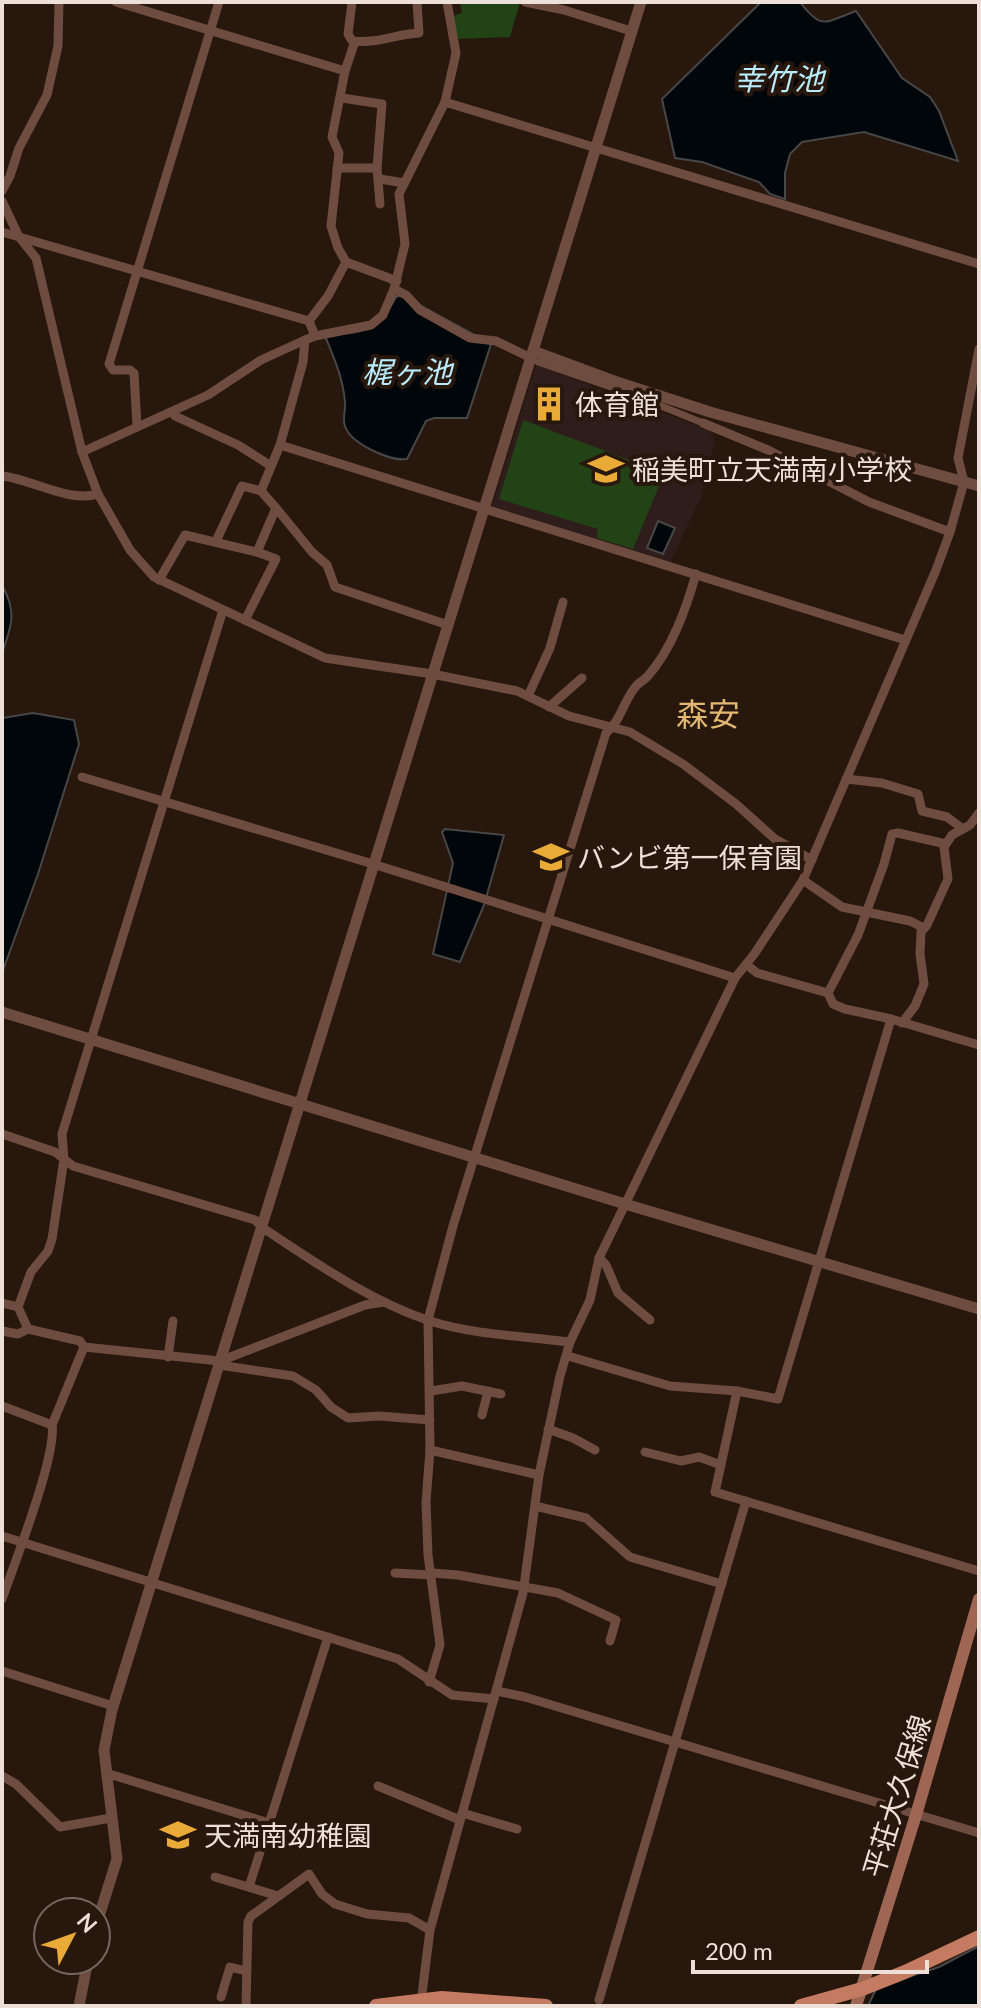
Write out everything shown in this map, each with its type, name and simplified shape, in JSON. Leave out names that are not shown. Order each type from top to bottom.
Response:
[{"type":"main road","name":"平荘大久保線","points":[[856,2006],[979,1599]]},
{"type":"main road","points":[[801,2006],[862,1989],[979,1937]]},
{"type":"main road","points":[[376,2006],[428,2004],[442,1998],[546,2006]]},
{"type":"street","points":[[2,191],[19,148],[47,95],[58,46],[59,2]]},
{"type":"street","points":[[116,2],[345,71]]},
{"type":"street","points":[[137,426],[134,373],[130,370],[113,370],[109,364],[219,2]]},
{"type":"street","points":[[352,2],[348,34],[353,41]]},
{"type":"street","points":[[353,41],[376,42],[407,33],[419,33],[417,2]]},
{"type":"street","points":[[82,452],[208,395],[261,360],[310,338],[371,325],[383,315],[396,285],[405,244],[399,194],[445,102],[456,53],[447,2]]},
{"type":"street","points":[[525,2],[564,10],[631,31]]},
{"type":"street","points":[[105,1896],[117,1859],[104,1750],[113,1706],[432,674],[534,357],[641,2]]},
{"type":"street","points":[[353,41],[332,137],[339,153],[331,226],[346,262],[396,285],[420,310],[470,338],[496,341],[634,395],[768,450],[869,502],[950,532]]},
{"type":"street","points":[[342,98],[382,104],[378,173],[380,204]]},
{"type":"street","points":[[445,102],[979,264]]},
{"type":"street","points":[[337,168],[378,173],[404,183]]},
{"type":"street","points":[[2,201],[19,237],[36,258],[82,452],[98,494],[130,550],[159,580],[325,658],[517,691],[569,716],[630,732],[683,764],[736,804],[775,839],[812,860]]},
{"type":"street","points":[[2,232],[309,321]]},
{"type":"street","points":[[261,491],[280,445],[310,338],[309,321],[328,296],[346,262]]},
{"type":"street","points":[[428,2004],[430,1930],[523,1588],[539,1475],[570,1342],[590,1300],[599,1258],[735,978],[747,965],[803,880],[950,532],[964,482],[958,458],[979,349]]},
{"type":"street","points":[[534,357],[710,412],[979,486]]},
{"type":"street","points":[[173,412],[175,416],[238,445],[271,466]]},
{"type":"street","points":[[768,450],[775,429]]},
{"type":"street","points":[[280,445],[905,640]]},
{"type":"street","points":[[2,476],[79,497],[98,494]]},
{"type":"street","points":[[216,541],[242,486],[261,491],[312,552],[327,565],[335,587],[448,625]]},
{"type":"street","points":[[257,552],[276,508]]},
{"type":"street","points":[[159,580],[185,535],[276,559],[245,620]]},
{"type":"street","points":[[429,1682],[440,1645],[426,1502],[431,1391],[428,1320],[453,1226],[606,733],[613,728],[636,685],[648,676],[674,633],[685,613],[696,574]]},
{"type":"street","points":[[528,696],[550,648],[563,602]]},
{"type":"street","points":[[28,1329],[18,1307],[31,1272],[48,1251],[52,1239],[64,1159],[62,1134],[223,610]]},
{"type":"street","points":[[549,707],[582,678]]},
{"type":"street","points":[[82,777],[373,864],[735,978]]},
{"type":"street","points":[[846,779],[882,783],[918,794],[922,811],[947,817],[963,829]]},
{"type":"street","points":[[902,1023],[915,1006],[924,984],[921,932],[948,879],[946,844],[952,835],[977,818],[979,813]]},
{"type":"street","points":[[828,993],[844,966],[867,911],[892,834],[946,844]]},
{"type":"street","points":[[803,880],[842,907],[910,921],[924,928]]},
{"type":"street","points":[[747,965],[757,973],[828,993],[833,1004],[845,1009],[979,1045]]},
{"type":"street","points":[[2,1012],[625,1204],[979,1309]]},
{"type":"street","points":[[568,1356],[670,1386],[737,1391],[778,1399],[891,1019]]},
{"type":"street","points":[[2,1134],[55,1152],[73,1166],[108,1178],[255,1220],[330,1271],[384,1302],[428,1320],[461,1328],[570,1342]]},
{"type":"street","points":[[599,1258],[606,1265],[618,1293],[650,1320]]},
{"type":"street","points":[[219,1363],[365,1305],[384,1302]]},
{"type":"street","points":[[2,1303],[18,1307]]},
{"type":"street","points":[[168,1357],[173,1321]]},
{"type":"street","points":[[2,1331],[18,1334],[28,1329],[80,1341],[84,1347],[219,1363],[293,1376],[316,1390],[331,1407],[348,1418],[379,1416],[430,1420]]},
{"type":"street","points":[[2,1599],[46,1466],[53,1435],[52,1425],[84,1347]]},
{"type":"street","points":[[431,1391],[462,1386],[501,1394]]},
{"type":"street","points":[[482,1415],[488,1391]]},
{"type":"street","points":[[737,1391],[715,1492],[979,1571]]},
{"type":"street","points":[[2,1406],[52,1425]]},
{"type":"street","points":[[548,1429],[595,1450]]},
{"type":"street","points":[[430,1450],[539,1475]]},
{"type":"street","points":[[645,1452],[681,1461],[699,1457],[721,1465]]},
{"type":"street","points":[[599,2000],[746,1501]]},
{"type":"street","points":[[535,1506],[586,1518],[630,1557],[722,1584]]},
{"type":"street","points":[[2,1536],[398,1659],[452,1695],[525,1697],[979,1833]]},
{"type":"street","points":[[395,1573],[458,1575],[558,1593],[616,1620],[610,1641]]},
{"type":"street","points":[[249,1887],[328,1637]]},
{"type":"street","points":[[2,1671],[113,1706]]},
{"type":"street","points":[[106,1773],[269,1823]]},
{"type":"street","points":[[2,1776],[16,1784],[60,1827],[111,1818]]},
{"type":"street","points":[[378,1786],[461,1817],[517,1829]]},
{"type":"street","points":[[246,2006],[248,1922],[251,1916],[309,1874],[322,1894],[335,1904],[367,1914],[409,1918],[430,1930]]},
{"type":"street","points":[[215,1877],[278,1896]]},
{"type":"street","points":[[221,1997],[230,1967],[246,1971]]},
{"type":"street","points":[[79,2006],[85,1976]]},
{"type":"shaded area","name":"稲美町立天満南小学校","points":[[536,365],[709,430],[715,442],[701,497],[670,563],[492,506]]},
{"type":"green space","points":[[460,2],[520,2],[510,37],[455,39],[450,17],[462,13]]},
{"type":"green space","points":[[523,420],[659,471],[662,479],[633,549],[597,538],[598,529],[499,499]]},
{"type":"water","name":"幸竹池","points":[[761,2],[800,2],[814,17],[825,22],[856,11],[902,78],[930,97],[939,111],[958,161],[864,132],[802,142],[790,154],[785,173],[785,199],[770,194],[759,182],[702,162],[675,158],[662,99]]},
{"type":"water","name":"梶ヶ池","points":[[401,295],[491,344],[467,418],[434,418],[426,421],[407,459],[391,458],[372,450],[348,432],[344,423],[345,405],[338,368],[325,336],[368,329],[382,319],[396,297]]},
{"type":"water","points":[[658,521],[675,528],[663,554],[647,548]]},
{"type":"water","points":[[2,585],[10,603],[11,619],[2,653]]},
{"type":"water","points":[[33,713],[74,720],[79,744],[38,874],[2,973],[2,718]]},
{"type":"water","points":[[445,829],[504,835],[484,905],[460,962],[433,954],[453,863],[442,832]]},
{"type":"water","points":[[979,1946],[979,2006],[868,2006],[877,1987],[939,1967]]},
{"type":"place","name":"体育館","points":[[549,404]]},
{"type":"place","name":"稲美町立天満南小学校","points":[[606,469]]},
{"type":"place","name":"バンビ第一保育園","points":[[551,857]]},
{"type":"place","name":"天満南幼稚園","points":[[178,1835]]},
{"type":"district","name":"森安","points":[[708,713]]}]
